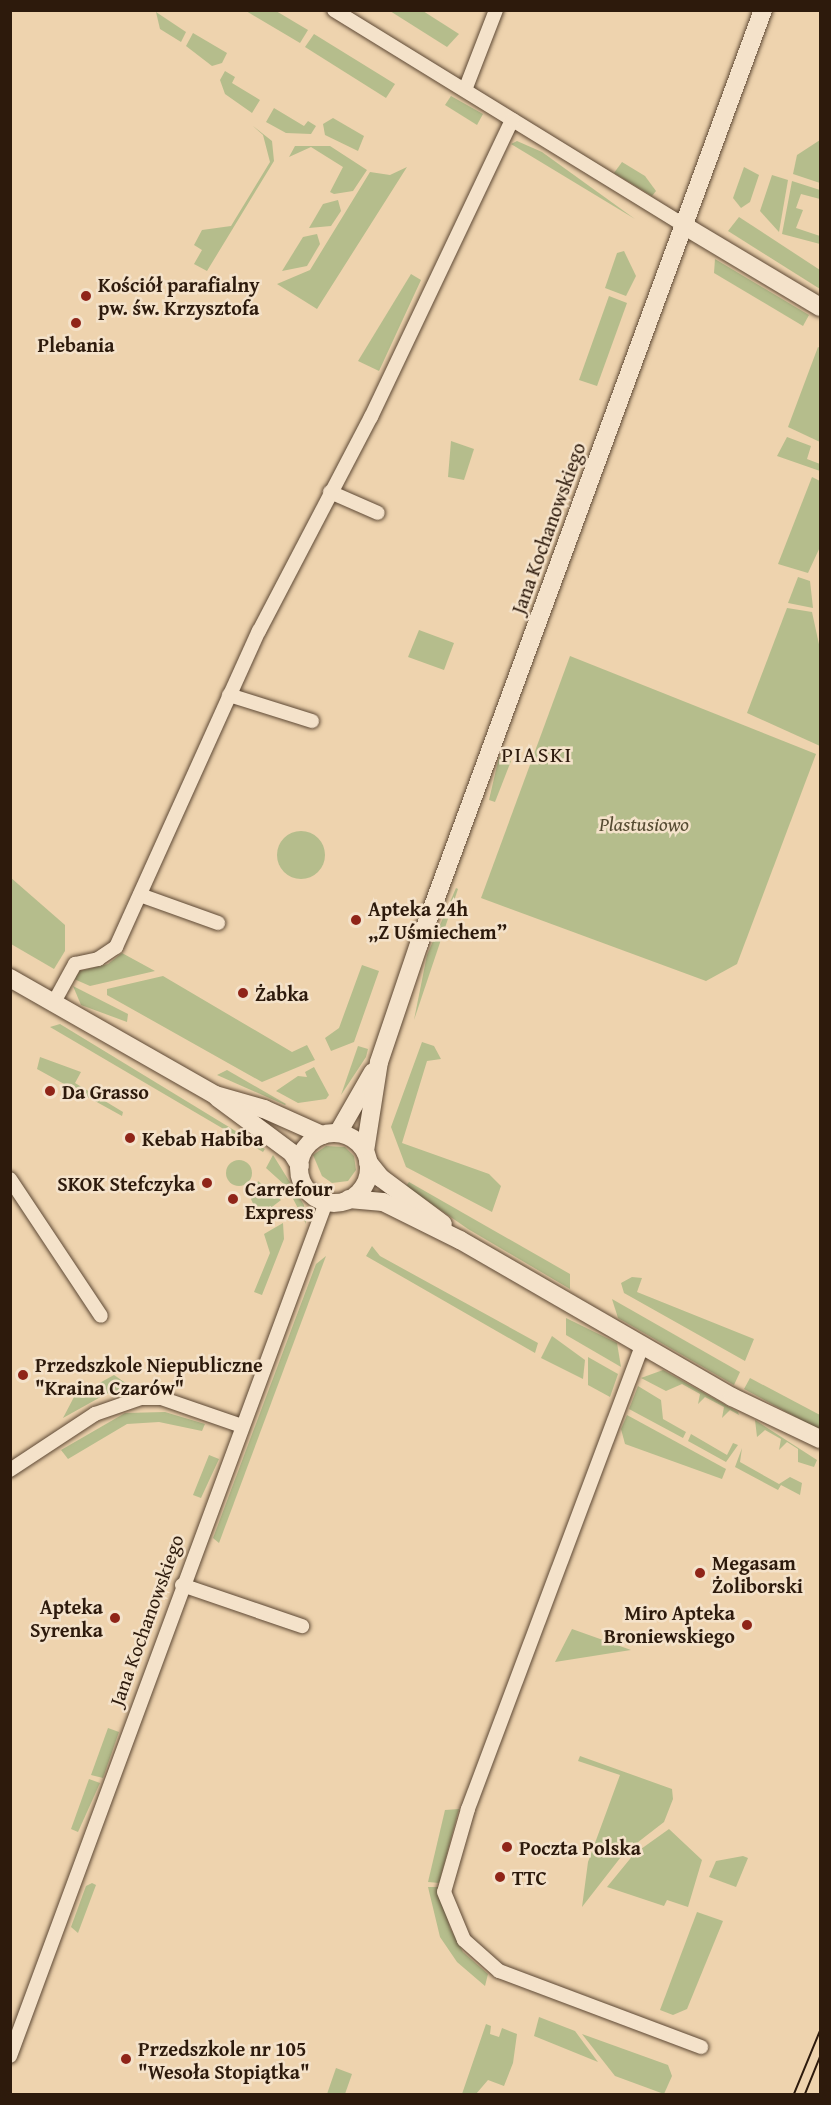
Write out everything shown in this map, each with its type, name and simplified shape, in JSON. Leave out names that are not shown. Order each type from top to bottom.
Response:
[{"type":"street","points":[[334,10],[820,308]]},
{"type":"street","points":[[465,90],[496,10]]},
{"type":"street","name":"Jana Kochanowskiego","points":[[366,1156],[378,1062],[763,10]]},
{"type":"street","points":[[53,1004],[75,964],[98,959],[116,947],[229,695],[512,120]]},
{"type":"street","points":[[330,492],[378,513]]},
{"type":"street","points":[[229,695],[312,721]]},
{"type":"street","points":[[140,895],[218,923]]},
{"type":"street","points":[[10,978],[215,1095],[292,1153],[300,1167],[306,1189],[326,1202],[349,1199],[383,1202],[460,1240],[775,1420],[820,1439]]},
{"type":"street","name":"Jana Kochanowskiego","points":[[330,1134],[378,1062]]},
{"type":"street","points":[[215,1095],[264,1109],[330,1134],[366,1156],[381,1178],[460,1240]]},
{"type":"street","points":[[300,1167],[307,1146],[330,1134]]},
{"type":"street","points":[[349,1199],[365,1184],[366,1156]]},
{"type":"street","points":[[10,1179],[101,1316]]},
{"type":"street","name":"Jana Kochanowskiego","points":[[10,2056],[182,1585],[326,1202]]},
{"type":"street","points":[[642,1346],[468,1809],[444,1892],[464,1940],[499,1971],[701,2047]]},
{"type":"street","points":[[10,1470],[95,1414],[141,1398],[161,1398],[242,1426]]},
{"type":"street","points":[[775,1420],[820,1454]]},
{"type":"street","points":[[182,1585],[302,1626]]},
{"type":"green space","points":[[246,11],[276,11],[308,30],[300,43]]},
{"type":"green space","points":[[390,11],[423,11],[459,34],[447,47]]},
{"type":"green space","points":[[156,12],[186,32],[181,42],[160,29]]},
{"type":"green space","points":[[193,33],[227,53],[222,63],[212,66],[186,46]]},
{"type":"green space","points":[[314,34],[395,84],[386,98],[305,47]]},
{"type":"green space","points":[[225,71],[235,77],[232,83],[260,100],[252,113],[225,94],[220,80]]},
{"type":"green space","points":[[451,96],[483,114],[477,125],[445,105]]},
{"type":"green space","points":[[274,108],[304,126],[308,121],[316,126],[311,134],[286,133],[266,122]]},
{"type":"green space","points":[[333,118],[364,136],[358,151],[325,135],[323,124]]},
{"type":"green space","points":[[253,126],[272,141],[274,161],[207,271],[194,264],[202,250],[194,245],[202,230],[231,226],[270,162],[263,135]]},
{"type":"green space","points":[[820,140],[820,183],[793,174],[797,155]]},
{"type":"green space","points":[[517,141],[542,152],[635,219],[511,144]]},
{"type":"green space","points":[[295,146],[330,146],[367,170],[353,191],[334,194],[330,192],[343,167],[311,147],[289,157]]},
{"type":"green space","points":[[622,162],[645,176],[656,191],[652,196],[614,173]]},
{"type":"green space","points":[[407,167],[317,309],[277,284],[310,270],[370,172],[390,175]]},
{"type":"green space","points":[[744,167],[759,175],[750,202],[741,208],[733,198]]},
{"type":"green space","points":[[772,175],[788,180],[779,232],[760,211]]},
{"type":"green space","points":[[792,181],[820,190],[820,199],[801,194],[796,208],[803,210],[796,228],[820,236],[820,244],[782,234]]},
{"type":"green space","points":[[338,200],[341,211],[331,226],[309,228],[323,204]]},
{"type":"green space","points":[[739,217],[820,270],[820,289],[728,231]]},
{"type":"green space","points":[[317,234],[320,244],[307,266],[282,271],[303,237]]},
{"type":"green space","points":[[624,251],[636,276],[626,296],[605,288],[617,253]]},
{"type":"green space","points":[[715,259],[809,315],[803,326],[714,273]]},
{"type":"green space","points":[[411,274],[421,280],[379,371],[358,361]]},
{"type":"green space","points":[[609,296],[627,303],[597,386],[579,380]]},
{"type":"green space","points":[[818,347],[820,348],[820,442],[788,427]]},
{"type":"green space","points":[[787,437],[811,446],[807,459],[820,464],[820,471],[777,456]]},
{"type":"green space","points":[[451,441],[474,449],[464,480],[448,477]]},
{"type":"green space","points":[[812,477],[820,481],[820,547],[808,573],[778,564]]},
{"type":"green space","points":[[798,577],[810,581],[813,608],[788,603]]},
{"type":"green space","points":[[787,608],[812,612],[820,649],[820,746],[747,713]]},
{"type":"green space","points":[[419,630],[454,643],[444,670],[408,657]]},
{"type":"green space","name":"Plastusiowo","points":[[570,656],[816,754],[737,964],[706,981],[481,898]]},
{"type":"green space","points":[[499,757],[511,761],[495,802],[489,800]]},
{"type":"green space","points":[[301,831],[318,838],[325,855],[318,872],[301,879],[284,872],[277,855],[284,838]]},
{"type":"green space","points":[[10,877],[65,925],[65,951],[54,969],[11,944]]},
{"type":"green space","points":[[456,888],[458,889],[414,1020],[427,955]]},
{"type":"green space","points":[[122,953],[155,971],[90,986],[74,979],[80,971],[108,964]]},
{"type":"green space","points":[[362,965],[379,971],[354,1042],[331,1051],[325,1038],[339,1028]]},
{"type":"green space","points":[[163,976],[292,1052],[307,1045],[315,1060],[262,1082],[107,995],[107,989]]},
{"type":"green space","points":[[73,986],[128,1014],[127,1022],[81,1005]]},
{"type":"green space","points":[[60,1024],[265,1149],[263,1152],[50,1027]]},
{"type":"green space","points":[[422,1042],[434,1046],[441,1059],[427,1061],[402,1143],[489,1174],[501,1186],[492,1212],[406,1167],[391,1127]]},
{"type":"green space","points":[[358,1046],[368,1049],[366,1057],[341,1095]]},
{"type":"green space","points":[[40,1057],[81,1072],[75,1083],[123,1112],[122,1116],[37,1069]]},
{"type":"green space","points":[[314,1067],[329,1095],[326,1099],[298,1103],[276,1091],[298,1076],[307,1077],[305,1072]]},
{"type":"green space","points":[[227,1070],[286,1104],[217,1075]]},
{"type":"green space","points":[[326,1146],[345,1147],[354,1156],[356,1170],[348,1181],[332,1183],[322,1176],[313,1155]]},
{"type":"green space","points":[[273,1155],[304,1205],[306,1224],[287,1187],[266,1168]]},
{"type":"green space","points":[[239,1160],[248,1164],[252,1173],[248,1182],[239,1186],[230,1182],[226,1173],[230,1164]]},
{"type":"green space","points":[[258,1181],[281,1200],[259,1217],[251,1199]]},
{"type":"green space","points":[[409,1182],[570,1274],[570,1289],[468,1229],[406,1186]]},
{"type":"green space","points":[[283,1223],[284,1239],[262,1295],[254,1292],[270,1253],[264,1234]]},
{"type":"green space","points":[[372,1246],[380,1256],[538,1343],[535,1353],[366,1256]]},
{"type":"green space","points":[[326,1256],[219,1543],[213,1538],[316,1264]]},
{"type":"green space","points":[[632,1277],[642,1278],[637,1292],[754,1339],[745,1361],[624,1293],[621,1283]]},
{"type":"green space","points":[[612,1299],[740,1372],[734,1385],[618,1318]]},
{"type":"green space","points":[[566,1318],[617,1343],[621,1367],[566,1335]]},
{"type":"green space","points":[[552,1336],[585,1360],[583,1379],[541,1358]]},
{"type":"green space","points":[[588,1357],[618,1374],[610,1397],[588,1385]]},
{"type":"green space","points":[[663,1370],[738,1412],[739,1415],[730,1410],[722,1418],[724,1407],[705,1397],[698,1404],[700,1394],[682,1384],[666,1391],[641,1378]]},
{"type":"green space","points":[[114,1375],[133,1388],[106,1394],[63,1418],[74,1397]]},
{"type":"green space","points":[[750,1378],[820,1415],[820,1430],[744,1389]]},
{"type":"green space","points":[[638,1386],[661,1400],[663,1419],[686,1432],[683,1438],[629,1409]]},
{"type":"green space","points":[[165,1412],[205,1424],[202,1431],[159,1422],[127,1424],[68,1459],[61,1450],[125,1413]]},
{"type":"green space","points":[[627,1415],[726,1469],[722,1479],[625,1444],[621,1429]]},
{"type":"green space","points":[[755,1420],[817,1460],[814,1467],[798,1462],[798,1449],[787,1442],[779,1450],[781,1439],[765,1430],[757,1437]]},
{"type":"green space","points":[[691,1434],[727,1455],[733,1443],[738,1445],[726,1462],[688,1441]]},
{"type":"green space","points":[[742,1448],[740,1462],[779,1484],[790,1477],[802,1483],[800,1495],[781,1485],[778,1490],[735,1467]]},
{"type":"green space","points":[[209,1455],[219,1459],[201,1498],[193,1495]]},
{"type":"green space","points":[[572,1629],[631,1650],[555,1662]]},
{"type":"green space","points":[[108,1728],[119,1732],[103,1778],[91,1775]]},
{"type":"green space","points":[[580,1756],[672,1789],[673,1799],[664,1822],[624,1853],[582,1907],[588,1862],[620,1775],[578,1761]]},
{"type":"green space","points":[[89,1779],[100,1783],[78,1832],[71,1829]]},
{"type":"green space","points":[[459,1809],[439,1883],[428,1882],[445,1810]]},
{"type":"green space","points":[[669,1829],[702,1860],[688,1907],[667,1900],[664,1906],[607,1887],[634,1854]]},
{"type":"green space","points":[[743,1856],[748,1858],[736,1887],[709,1877],[716,1861]]},
{"type":"green space","points":[[92,1883],[96,1885],[78,1933],[71,1927],[86,1886]]},
{"type":"green space","points":[[428,1887],[439,1887],[450,1928],[463,1952],[488,1974],[485,1986],[457,1962],[440,1937]]},
{"type":"green space","points":[[697,1912],[723,1921],[687,2009],[673,2015],[660,2010]]},
{"type":"green space","points":[[539,2017],[575,2031],[598,2062],[534,2036]]},
{"type":"green space","points":[[486,2024],[491,2026],[490,2034],[499,2037],[502,2028],[517,2034],[513,2063],[504,2086],[488,2080],[476,2094],[462,2094]]},
{"type":"green space","points":[[582,2034],[668,2065],[672,2076],[664,2094],[615,2076]]},
{"type":"green space","points":[[336,2068],[352,2074],[345,2094],[327,2094]]},
{"type":"tram line","points":[[794,2094],[820,2031]]},
{"type":"tram line","points":[[805,2094],[820,2057]]},
{"type":"place","name":"Kościół parafialny pw. św. Krzysztofa","points":[[86,296]]},
{"type":"place","name":"Plebania","points":[[76,323]]},
{"type":"place","name":"Apteka 24h „Z Uśmiechem”","points":[[356,920]]},
{"type":"place","name":"Żabka","points":[[243,993]]},
{"type":"place","name":"Da Grasso","points":[[50,1091]]},
{"type":"place","name":"Kebab Habiba","points":[[130,1138]]},
{"type":"place","name":"SKOK Stefczyka","points":[[207,1183]]},
{"type":"place","name":"Carrefour Express","points":[[233,1199]]},
{"type":"place","name":"Przedszkole Niepubliczne \"Kraina Czarów\"","points":[[23,1375]]},
{"type":"place","name":"Megasam Żoliborski","points":[[700,1573]]},
{"type":"place","name":"Apteka Syrenka","points":[[115,1618]]},
{"type":"place","name":"Miro Apteka Broniewskiego","points":[[747,1625]]},
{"type":"place","name":"Poczta Polska","points":[[507,1847]]},
{"type":"place","name":"TTC","points":[[500,1877]]},
{"type":"place","name":"Przedszkole nr 105 \"Wesoła Stopiątka\"","points":[[126,2059]]},
{"type":"district","name":"PIASKI","points":[[537,755]]}]
